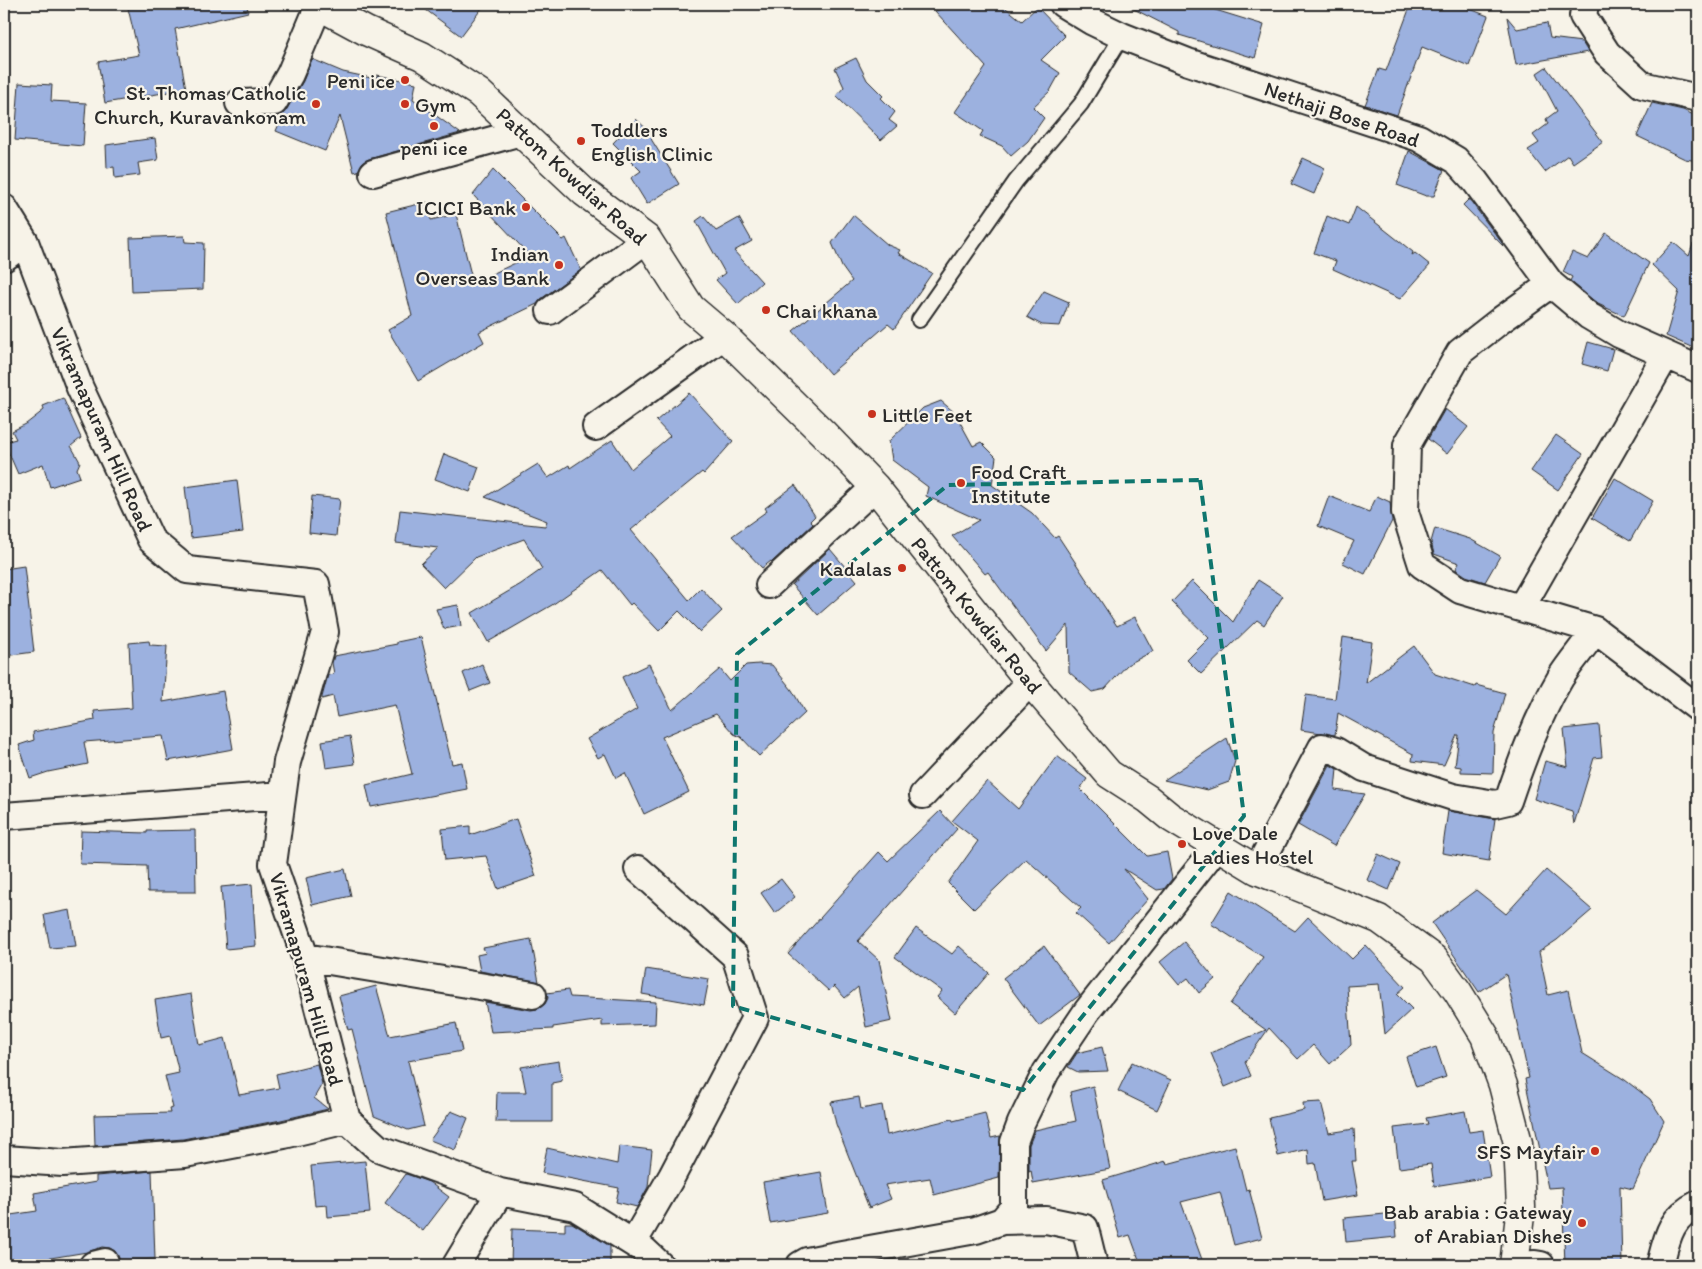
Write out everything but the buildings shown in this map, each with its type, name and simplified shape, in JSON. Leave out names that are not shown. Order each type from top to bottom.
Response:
[{"type":"main road","name":"Pattom Kowdiar Road","points":[[318,4],[366,31],[422,56],[480,92],[584,192],[647,239],[691,308],[724,336],[875,487],[1030,682],[1109,774],[1148,799],[1170,818],[1257,870],[1379,919],[1434,959],[1458,992],[1485,1036],[1503,1086],[1518,1143],[1521,1207],[1514,1265]]},
{"type":"street","points":[[239,103],[274,102],[290,74],[318,4]]},
{"type":"street","name":"Nethaji Bose Road","points":[[1063,4],[1098,12],[1122,36],[1188,62],[1419,138],[1456,160],[1475,181],[1551,284],[1596,320],[1619,334],[1698,369]]},
{"type":"street","points":[[1584,4],[1583,16],[1607,53],[1642,85],[1698,98]]},
{"type":"street","points":[[373,173],[521,132]]},
{"type":"street","name":"Vikramapuram Hill Road","points":[[4,208],[25,242],[80,388],[151,540],[187,570],[316,584],[325,632],[287,762],[273,864],[305,957],[347,1120]]},
{"type":"street","points":[[550,311],[647,239]]},
{"type":"street","points":[[4,258],[25,242]]},
{"type":"street","points":[[1551,284],[1460,352],[1407,445],[1404,512],[1422,565],[1460,590],[1595,630],[1698,708]]},
{"type":"street","points":[[596,427],[724,336]]},
{"type":"street","points":[[1521,608],[1666,355]]},
{"type":"street","points":[[769,585],[875,487]]},
{"type":"street","points":[[1257,870],[1322,747],[1336,751],[1364,768],[1453,797],[1495,804],[1508,801],[1526,748],[1542,714],[1562,676],[1595,630]]},
{"type":"street","points":[[923,795],[1030,682]]},
{"type":"street","points":[[4,816],[282,794]]},
{"type":"street","points":[[1002,1221],[1014,1207],[1014,1142],[1020,1122],[1046,1072],[1087,1011],[1218,845]]},
{"type":"street","points":[[633,1244],[672,1176],[755,1018],[735,956],[638,869]]},
{"type":"street","points":[[305,957],[533,995]]},
{"type":"street","points":[[4,1159],[63,1163],[185,1154],[284,1136],[347,1120],[378,1148],[500,1192],[575,1207],[644,1250],[660,1265]]},
{"type":"street","points":[[456,1265],[500,1192]]},
{"type":"street","points":[[1660,1265],[1669,1232],[1685,1210],[1698,1204]]},
{"type":"street","points":[[800,1265],[842,1254],[976,1230],[1002,1221],[1046,1220],[1085,1228],[1094,1265]]},
{"type":"street","points":[[1514,1265],[1541,1265]]},
{"type":"lane","points":[[919,320],[1016,181],[1081,104],[1122,36]]},
{"type":"highlighted area","points":[[1200,480],[1244,816],[1023,1090],[733,1006],[737,654],[948,485]]},
{"type":"place","name":"Peni ice","points":[[405,80]]},
{"type":"place","name":"St. Thomas Catholic Church, Kuravankonam","points":[[316,104]]},
{"type":"place","name":"Gym","points":[[405,104]]},
{"type":"place","name":"peni ice","points":[[434,126]]},
{"type":"place","name":"Toddlers English Clinic","points":[[581,141]]},
{"type":"place","name":"ICICI Bank","points":[[526,207]]},
{"type":"place","name":"Indian Overseas Bank","points":[[559,265]]},
{"type":"place","name":"Chai khana","points":[[766,310]]},
{"type":"place","name":"Little Feet","points":[[872,414]]},
{"type":"place","name":"Food Craft Institute","points":[[961,483]]},
{"type":"place","name":"Kadalas","points":[[902,568]]},
{"type":"place","name":"Love Dale Ladies Hostel","points":[[1182,844]]},
{"type":"place","name":"SFS Mayfair","points":[[1595,1151]]},
{"type":"place","name":"Bab arabia : Gateway of Arabian Dishes","points":[[1582,1223]]}]
